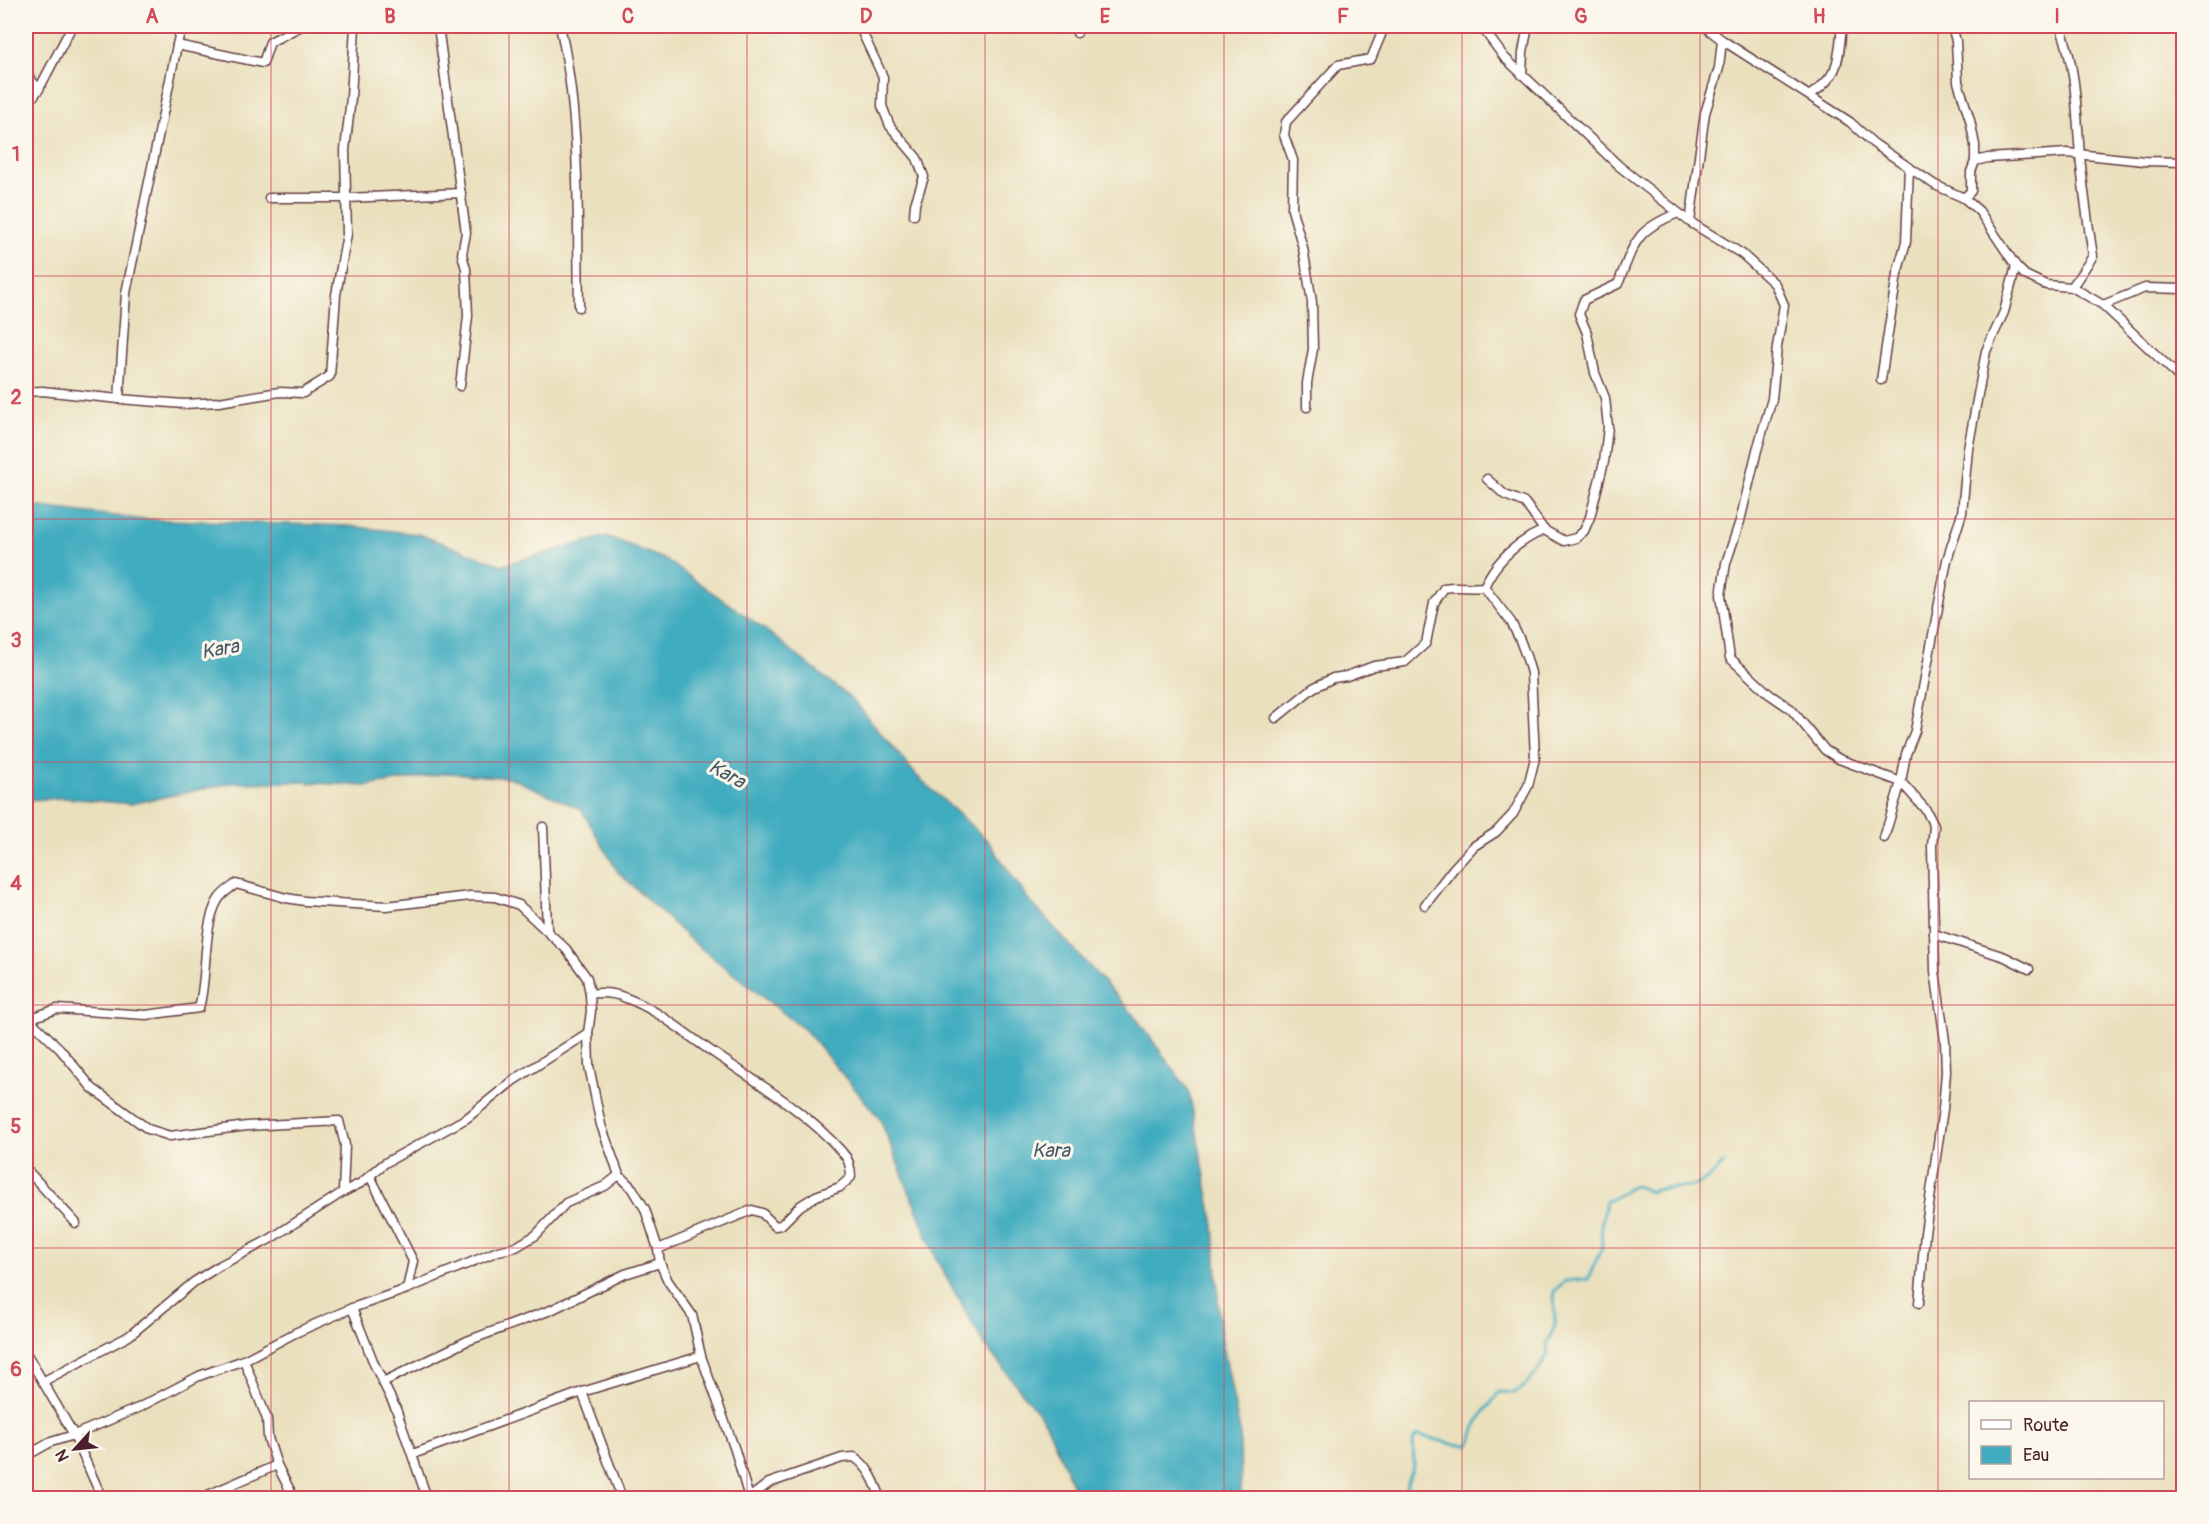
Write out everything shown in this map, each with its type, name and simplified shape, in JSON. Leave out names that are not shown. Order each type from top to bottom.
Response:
[{"type":"street","points":[[26,106],[39,89],[72,26]]},
{"type":"street","points":[[119,399],[126,292],[180,26]]},
{"type":"street","points":[[177,45],[263,63],[270,42],[301,26]]},
{"type":"street","points":[[26,392],[42,391],[184,404],[219,402],[279,392],[303,393],[330,376],[336,295],[347,234],[345,150],[351,98],[355,26]]},
{"type":"street","points":[[438,26],[466,234],[462,254],[466,270],[468,316],[460,386]]},
{"type":"street","points":[[560,26],[565,49],[575,142],[579,307]]},
{"type":"street","points":[[861,26],[883,77],[882,106],[890,126],[917,158],[924,177],[915,204],[914,215]]},
{"type":"street","points":[[1307,407],[1307,383],[1313,349],[1312,302],[1304,248],[1292,210],[1293,160],[1284,135],[1286,122],[1338,65],[1371,59],[1381,35],[1382,26]]},
{"type":"street","points":[[1481,26],[1504,57],[1619,166],[1690,222],[1742,254],[1775,284],[1784,304],[1772,399],[1740,521],[1726,563],[1720,595],[1731,658],[1768,694],[1791,710],[1825,750],[1839,759],[1901,782],[1926,810],[1934,826],[1932,846],[1935,971],[1945,1041],[1946,1072],[1943,1109],[1925,1233],[1919,1303]]},
{"type":"street","points":[[1522,75],[1523,52],[1528,26]]},
{"type":"street","points":[[1704,26],[1722,40],[1810,95],[1935,185],[1964,198],[1979,211],[2016,266],[2025,275],[2046,285],[2072,287],[2103,305],[2184,384]]},
{"type":"street","points":[[1810,95],[1824,86],[1838,67],[1842,26]]},
{"type":"street","points":[[1952,26],[1956,41],[1958,82],[1970,120],[1975,146],[1971,191],[1964,198]]},
{"type":"street","points":[[2061,28],[2071,56],[2076,90],[2080,154],[2094,256],[2072,287]]},
{"type":"street","points":[[1690,222],[1705,113],[1719,68],[1722,40]]},
{"type":"street","points":[[26,74],[39,89]]},
{"type":"street","points":[[1975,161],[2017,155],[2067,153],[2144,161],[2184,162]]},
{"type":"street","points":[[1881,380],[1897,274],[1905,242],[1909,167]]},
{"type":"street","points":[[269,198],[347,198],[461,193]]},
{"type":"street","points":[[1487,478],[1504,495],[1525,503],[1544,530],[1564,541],[1576,538],[1584,531],[1590,517],[1604,462],[1608,427],[1605,398],[1595,373],[1587,333],[1579,314],[1584,300],[1618,284],[1632,248],[1644,230],[1678,213]]},
{"type":"street","points":[[1884,838],[1901,782],[1906,754],[1915,731],[1947,560],[1962,513],[1968,449],[1986,351],[2004,312],[2016,266]]},
{"type":"street","points":[[2103,305],[2145,288],[2184,289]]},
{"type":"street","points":[[1484,587],[1489,576],[1506,554],[1526,538],[1544,530]]},
{"type":"street","points":[[1276,718],[1313,688],[1332,678],[1347,676],[1374,666],[1405,662],[1426,643],[1434,603],[1444,588],[1457,585],[1472,589],[1484,587]]},
{"type":"street","points":[[1425,905],[1474,846],[1496,832],[1513,814],[1528,786],[1535,758],[1531,673],[1527,659],[1511,622],[1484,587]]},
{"type":"street","points":[[543,826],[547,929]]},
{"type":"street","points":[[343,1192],[345,1145],[339,1121],[247,1126],[170,1136],[160,1134],[148,1130],[92,1088],[60,1049],[28,1022],[37,1016],[57,1010],[146,1015],[199,1008],[203,992],[211,916],[219,898],[236,885],[305,901],[386,906],[470,896],[495,897],[519,905],[547,929],[581,967],[586,978],[590,994],[589,1066],[602,1125],[619,1175],[633,1189],[645,1209],[658,1249],[660,1263],[668,1281],[692,1315],[701,1356],[735,1450],[749,1498],[769,1483],[842,1458],[854,1457],[862,1462],[874,1480],[880,1498]]},
{"type":"street","points":[[1934,933],[2005,957],[2029,969]]},
{"type":"street","points":[[590,994],[605,992],[626,998],[656,1013],[813,1124],[844,1153],[850,1164],[851,1177],[840,1187],[816,1196],[800,1206],[781,1225],[774,1226],[762,1213],[752,1210],[658,1249]]},
{"type":"street","points":[[44,1381],[129,1336],[194,1282],[270,1239],[343,1192],[362,1184],[384,1163],[467,1118],[514,1080],[588,1033]]},
{"type":"street","points":[[26,1169],[76,1223]]},
{"type":"street","points":[[26,1456],[51,1442],[74,1435],[138,1408],[198,1376],[244,1360],[295,1333],[352,1308],[407,1289],[468,1262],[516,1247],[536,1235],[566,1203],[605,1186],[619,1175]]},
{"type":"street","points":[[370,1176],[413,1261],[407,1289]]},
{"type":"street","points":[[382,1382],[467,1341],[551,1310],[625,1274],[660,1263]]},
{"type":"street","points":[[352,1308],[382,1382],[396,1408],[427,1498]]},
{"type":"street","points":[[26,1353],[74,1435],[102,1498]]},
{"type":"street","points":[[413,1454],[582,1392],[701,1356]]},
{"type":"street","points":[[244,1360],[267,1419],[268,1437],[277,1465],[294,1498]]},
{"type":"street","points":[[582,1392],[622,1498]]},
{"type":"street","points":[[201,1498],[277,1465]]},
{"type":"water","name":"Kara","points":[[26,505],[138,519],[348,526],[418,534],[502,565],[607,536],[666,560],[763,628],[853,700],[917,776],[988,841],[1028,899],[1134,1015],[1189,1091],[1214,1224],[1220,1329],[1240,1432],[1241,1498],[1078,1498],[1046,1423],[984,1344],[937,1261],[880,1119],[806,1031],[694,943],[618,872],[581,809],[511,778],[448,773],[366,786],[300,782],[232,783],[131,804],[67,798],[26,800]]},
{"type":"waterway","points":[[1405,1498],[1407,1483],[1414,1464],[1413,1440],[1418,1435],[1453,1444],[1469,1445],[1478,1421],[1499,1392],[1514,1393],[1524,1387],[1538,1371],[1548,1354],[1547,1344],[1555,1325],[1554,1291],[1565,1281],[1588,1279],[1602,1247],[1601,1226],[1606,1201],[1635,1186],[1649,1192],[1697,1185],[1723,1164]]}]
